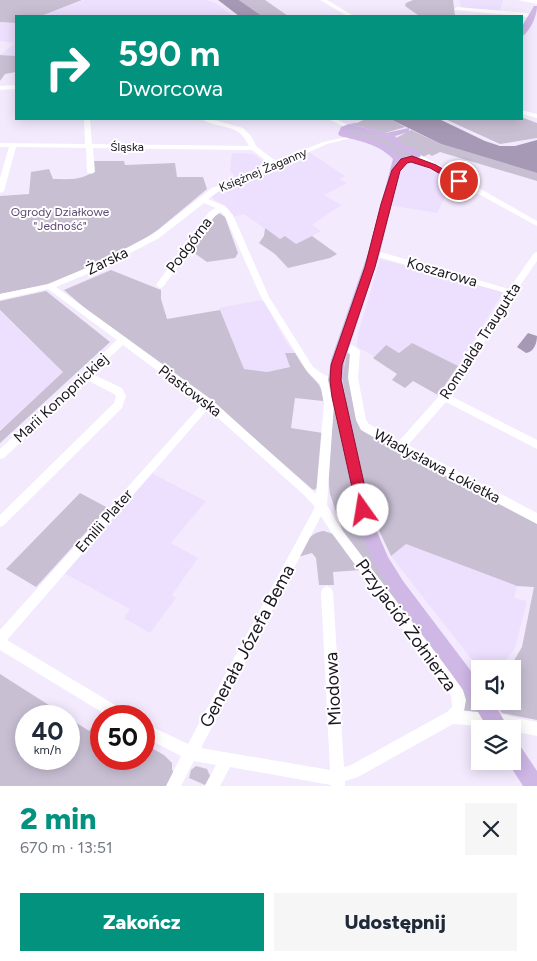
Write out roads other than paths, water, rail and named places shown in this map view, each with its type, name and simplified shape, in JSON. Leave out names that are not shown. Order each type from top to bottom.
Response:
[{"type":"main road","points":[[523,32],[534,14]]},
{"type":"main road","points":[[355,127],[388,137],[399,146],[414,152],[406,161],[389,148],[347,133],[355,127]]},
{"type":"main road","name":"Przyjaciół Żołnierza","points":[[406,161],[385,204],[374,253],[337,365],[328,379],[367,527],[381,561],[397,586],[471,686]]},
{"type":"main road","points":[[521,765],[535,786]]},
{"type":"street","points":[[323,0],[349,15]]},
{"type":"street","points":[[457,0],[457,15]]},
{"type":"street","points":[[521,0],[537,2]]},
{"type":"street","points":[[457,9],[534,14]]},
{"type":"street","points":[[0,88],[15,87]]},
{"type":"street","points":[[523,114],[537,117]]},
{"type":"street","points":[[87,120],[91,172]]},
{"type":"street","points":[[215,120],[241,129],[253,146],[275,164]]},
{"type":"street","points":[[332,120],[347,133]]},
{"type":"street","name":"Księżnej Żaganny","points":[[202,198],[225,185],[326,144],[347,133]]},
{"type":"street","points":[[0,191],[18,144]]},
{"type":"street","name":"Śląska","points":[[0,145],[253,146]]},
{"type":"street","points":[[406,161],[433,166],[537,224]]},
{"type":"street","points":[[202,198],[222,208],[228,214],[265,297],[310,369],[328,379]]},
{"type":"street","name":"Żarska","points":[[0,297],[50,286],[101,265],[164,230],[202,198]]},
{"type":"street","name":"Podgórna","points":[[160,285],[212,214],[222,208]]},
{"type":"street","name":"Koszarowa","points":[[374,253],[511,292]]},
{"type":"street","name":"Romualda Traugutta","points":[[400,447],[445,397],[537,254]]},
{"type":"street","name":"Piastowska","points":[[50,286],[208,403],[302,486],[321,506]]},
{"type":"street","name":"Marii Konopnickiej","points":[[0,455],[122,341]]},
{"type":"street","name":"Władysława Łokietka","points":[[343,346],[355,351],[353,378],[363,424],[372,432],[537,519]]},
{"type":"street","points":[[0,522],[118,405],[121,396],[118,391],[85,375]]},
{"type":"street","points":[[445,397],[537,445]]},
{"type":"street","name":"Przyjaciół Żołnierza","points":[[334,398],[321,506],[335,529],[457,692],[460,703],[459,709],[452,718]]},
{"type":"street","name":"Emilii Plater","points":[[0,639],[208,403]]},
{"type":"street","name":"Generała Józefa Bema","points":[[173,786],[321,506]]},
{"type":"street","name":"Miodowa","points":[[327,592],[338,781]]},
{"type":"street","points":[[0,643],[102,705]]},
{"type":"street","points":[[155,735],[191,753],[338,781],[452,718],[471,721]]},
{"type":"street","points":[[521,727],[537,729]]},
{"type":"street","points":[[212,786],[226,760]]},
{"type":"park label","name":"Ogrody Działkowe \"Jedność\"","points":[[60,219]]}]
